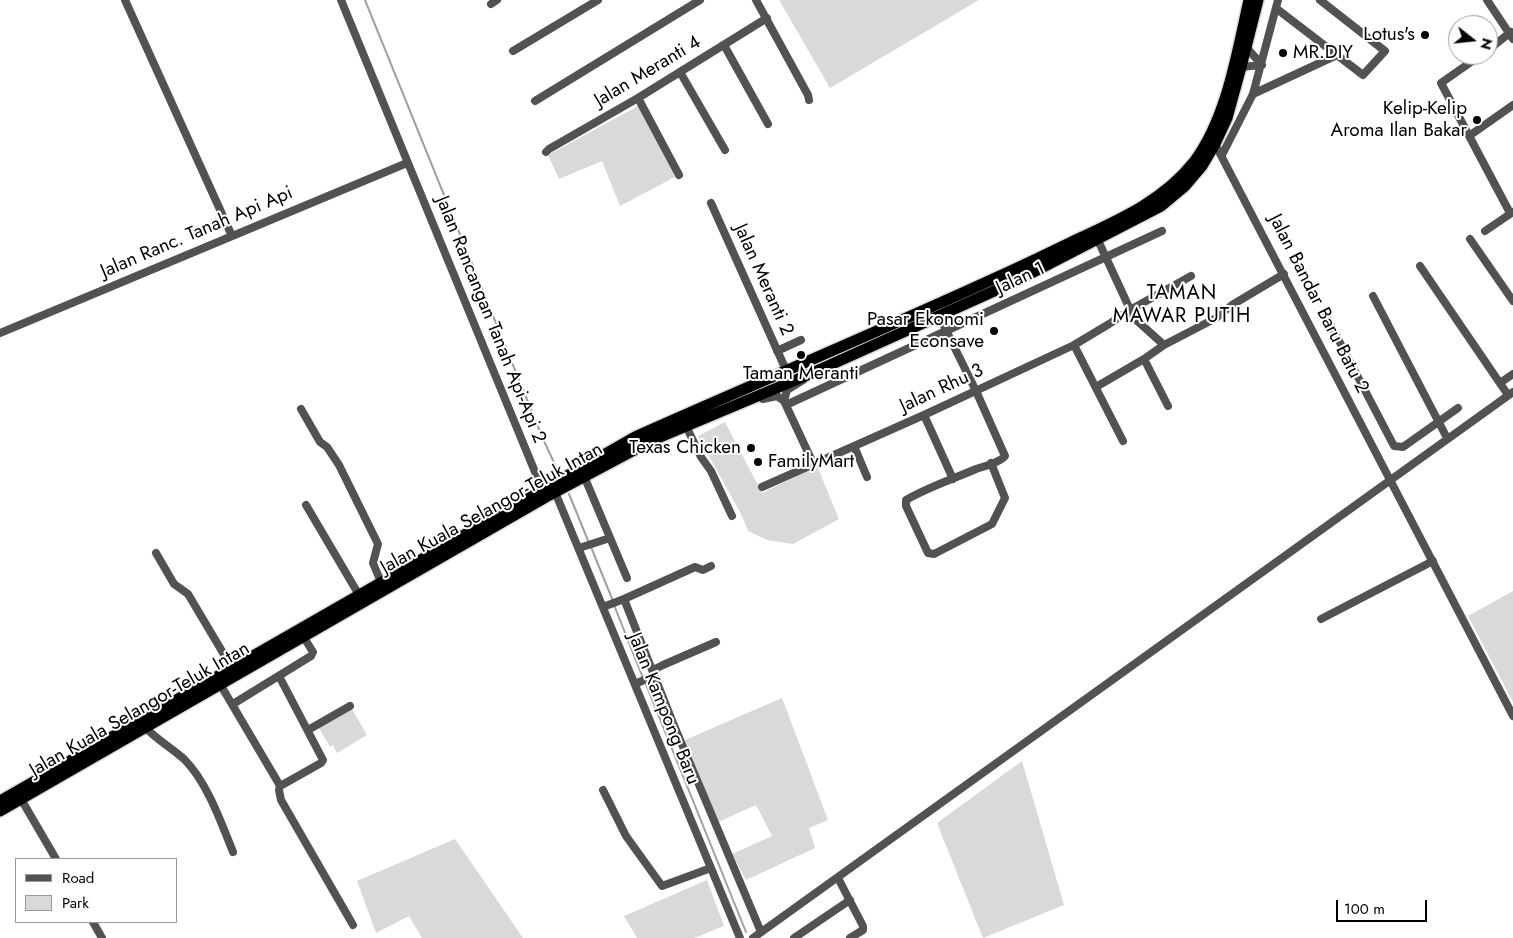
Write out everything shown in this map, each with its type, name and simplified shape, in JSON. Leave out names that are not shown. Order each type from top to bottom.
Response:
[{"type":"highway","name":"Jalan Kuala Selangor-Teluk Intan","points":[[0,811],[584,476],[653,440],[810,374],[1012,283],[1096,236],[1156,198],[1178,180],[1207,142],[1219,116],[1249,0]]},
{"type":"highway","name":"Jalan Kuala Selangor-Teluk Intan","points":[[0,801],[635,437],[1161,206],[1185,186],[1202,166],[1215,144],[1227,118],[1258,0]]},
{"type":"street","points":[[125,0],[232,236]]},
{"type":"street","name":"Jalan Rancangan Tanah Api-Api 2","points":[[341,0],[542,489]]},
{"type":"street","points":[[513,51],[598,0]]},
{"type":"street","points":[[535,100],[700,0]]},
{"type":"street","points":[[756,0],[809,100]]},
{"type":"street","points":[[1222,155],[1254,94],[1278,0]]},
{"type":"street","points":[[1276,8],[1363,75],[1385,51],[1320,0]]},
{"type":"street","points":[[1487,0],[1512,34],[1498,43]]},
{"type":"street","name":"Jalan Meranti 4","points":[[546,152],[638,98],[767,18]]},
{"type":"street","points":[[724,45],[768,124]]},
{"type":"street","points":[[1246,47],[1262,65]]},
{"type":"street","points":[[1254,94],[1337,55]]},
{"type":"street","points":[[1241,67],[1262,65]]},
{"type":"street","points":[[1467,65],[1441,83],[1512,212],[1485,232]]},
{"type":"street","points":[[680,72],[724,150]]},
{"type":"street","points":[[638,98],[679,175]]},
{"type":"street","points":[[1469,136],[1513,106]]},
{"type":"street","name":"Jalan Bandar Baru Batu 2","points":[[1215,144],[1513,716]]},
{"type":"street","name":"Jalan Ranc. Tanah Api Api","points":[[0,333],[407,163]]},
{"type":"street","name":"Jalan Meranti 2","points":[[711,203],[786,370]]},
{"type":"street","name":"Jalan 1","points":[[785,403],[947,331],[1162,231]]},
{"type":"street","points":[[1096,236],[1130,310],[1140,325],[1164,345]]},
{"type":"street","points":[[1470,240],[1513,301]]},
{"type":"street","points":[[753,938],[1447,438],[1511,394],[1500,383],[1420,266]]},
{"type":"street","points":[[1096,387],[1164,345],[1216,318],[1232,305],[1284,274]]},
{"type":"street","name":"Jalan Rhu 3","points":[[762,487],[924,415],[1074,345],[1130,310],[1191,276]]},
{"type":"street","points":[[1012,283],[1018,298]]},
{"type":"street","points":[[1373,296],[1447,438]]},
{"type":"street","points":[[939,316],[1004,453],[1003,458],[991,463],[908,498],[905,502],[906,506],[926,552],[934,554],[992,524],[1005,498],[991,463]]},
{"type":"street","points":[[1326,316],[1394,446],[1403,447],[1458,408]]},
{"type":"street","points":[[777,350],[801,340]]},
{"type":"street","points":[[1074,345],[1123,441]]},
{"type":"street","points":[[1144,359],[1168,406]]},
{"type":"street","points":[[785,403],[787,390],[797,385],[810,374]]},
{"type":"street","points":[[1500,383],[1513,374]]},
{"type":"street","points":[[743,402],[754,403],[776,396],[785,403],[813,463]]},
{"type":"street","points":[[301,409],[320,442],[327,447],[339,465],[378,544],[374,563],[381,582]]},
{"type":"street","points":[[924,415],[953,479]]},
{"type":"street","points":[[686,426],[700,457],[711,471],[732,516]]},
{"type":"street","points":[[854,446],[867,477]]},
{"type":"street","points":[[584,476],[627,578]]},
{"type":"street","name":"Jalan Kampong Baru","points":[[555,492],[582,547],[614,603],[637,683],[740,938]]},
{"type":"street","points":[[306,505],[359,595]]},
{"type":"street","points":[[582,547],[610,538]]},
{"type":"street","points":[[156,553],[174,584],[188,594],[232,668]]},
{"type":"street","points":[[1321,618],[1433,561]]},
{"type":"street","points":[[711,566],[703,570],[695,567],[614,603],[652,675],[761,932]]},
{"type":"street","points":[[233,704],[312,655],[313,652],[304,636]]},
{"type":"street","points":[[637,683],[652,675],[663,665],[716,642]]},
{"type":"street","points":[[279,676],[323,760],[322,763],[284,785],[280,785]]},
{"type":"street","points":[[220,684],[280,785],[279,795],[281,800],[353,926]]},
{"type":"street","points":[[308,730],[350,706]]},
{"type":"street","points":[[145,728],[184,759],[193,770],[219,818],[233,852]]},
{"type":"street","points":[[603,790],[626,836],[662,886],[711,868]]},
{"type":"street","points":[[21,799],[55,858]]},
{"type":"street","points":[[838,878],[863,928],[850,938]]},
{"type":"street","points":[[794,938],[850,900]]},
{"type":"street","points":[[94,923],[102,938]]},
{"type":"green space","points":[[779,0],[979,0],[830,88]]},
{"type":"green space","points":[[638,106],[675,177],[620,206],[602,161],[559,179],[548,155]]},
{"type":"green space","points":[[725,422],[762,493],[817,466],[839,519],[793,544],[767,540],[748,531],[742,516],[698,436]]},
{"type":"green space","points":[[1513,591],[1513,702],[1468,616]]},
{"type":"green space","points":[[782,698],[828,820],[809,828],[815,848],[746,880],[732,854],[772,836],[756,805],[718,822],[685,740]]},
{"type":"green space","points":[[352,709],[367,735],[337,753],[333,745],[330,747],[319,728]]},
{"type":"green space","points":[[1022,761],[1064,905],[983,938],[937,823]]},
{"type":"green space","points":[[455,839],[523,938],[422,938],[409,916],[376,933],[357,881]]},
{"type":"green space","points":[[707,880],[724,926],[694,938],[637,938],[624,916]]},
{"type":"waterway","points":[[365,0],[543,439],[558,471]]},
{"type":"waterway","points":[[569,494],[589,543]]},
{"type":"waterway","points":[[591,547],[613,601]]},
{"type":"waterway","points":[[614,605],[643,678]]},
{"type":"waterway","points":[[645,682],[746,932]]},
{"type":"place","name":"Lotus's","points":[[1425,35]]},
{"type":"place","name":"MR.DIY","points":[[1283,53]]},
{"type":"place","name":"Kelip-Kelip Aroma Ilan Bakar","points":[[1477,120]]},
{"type":"place","name":"Pasar Ekonomi Econsave","points":[[994,331]]},
{"type":"place","name":"Taman Meranti","points":[[801,355]]},
{"type":"place","name":"Texas Chicken","points":[[751,448]]},
{"type":"place","name":"FamilyMart","points":[[758,462]]},
{"type":"district","name":"TAMAN MAWAR PUTIH","points":[[1182,306]]}]
